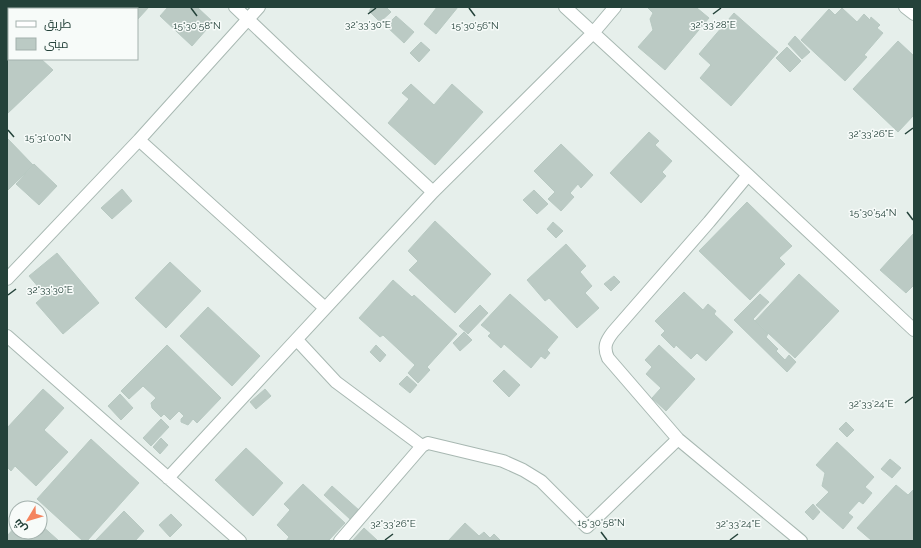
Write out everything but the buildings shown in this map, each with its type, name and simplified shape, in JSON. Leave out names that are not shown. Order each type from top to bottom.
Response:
[{"type":"street","points":[[235,7],[433,192]]},
{"type":"street","points":[[7,279],[139,140],[259,7]]},
{"type":"street","points":[[564,7],[748,175],[914,330]]},
{"type":"street","points":[[168,478],[433,192],[593,33],[615,7]]},
{"type":"street","points":[[906,7],[914,14]]},
{"type":"street","points":[[139,140],[325,308]]},
{"type":"street","points":[[748,175],[608,338],[605,352],[608,358],[678,439],[801,541]]},
{"type":"street","points":[[7,336],[240,541]]},
{"type":"street","points":[[297,340],[336,382],[422,446]]},
{"type":"street","points":[[340,541],[422,446],[428,443],[503,461],[523,470],[541,481],[587,527],[678,439]]}]
